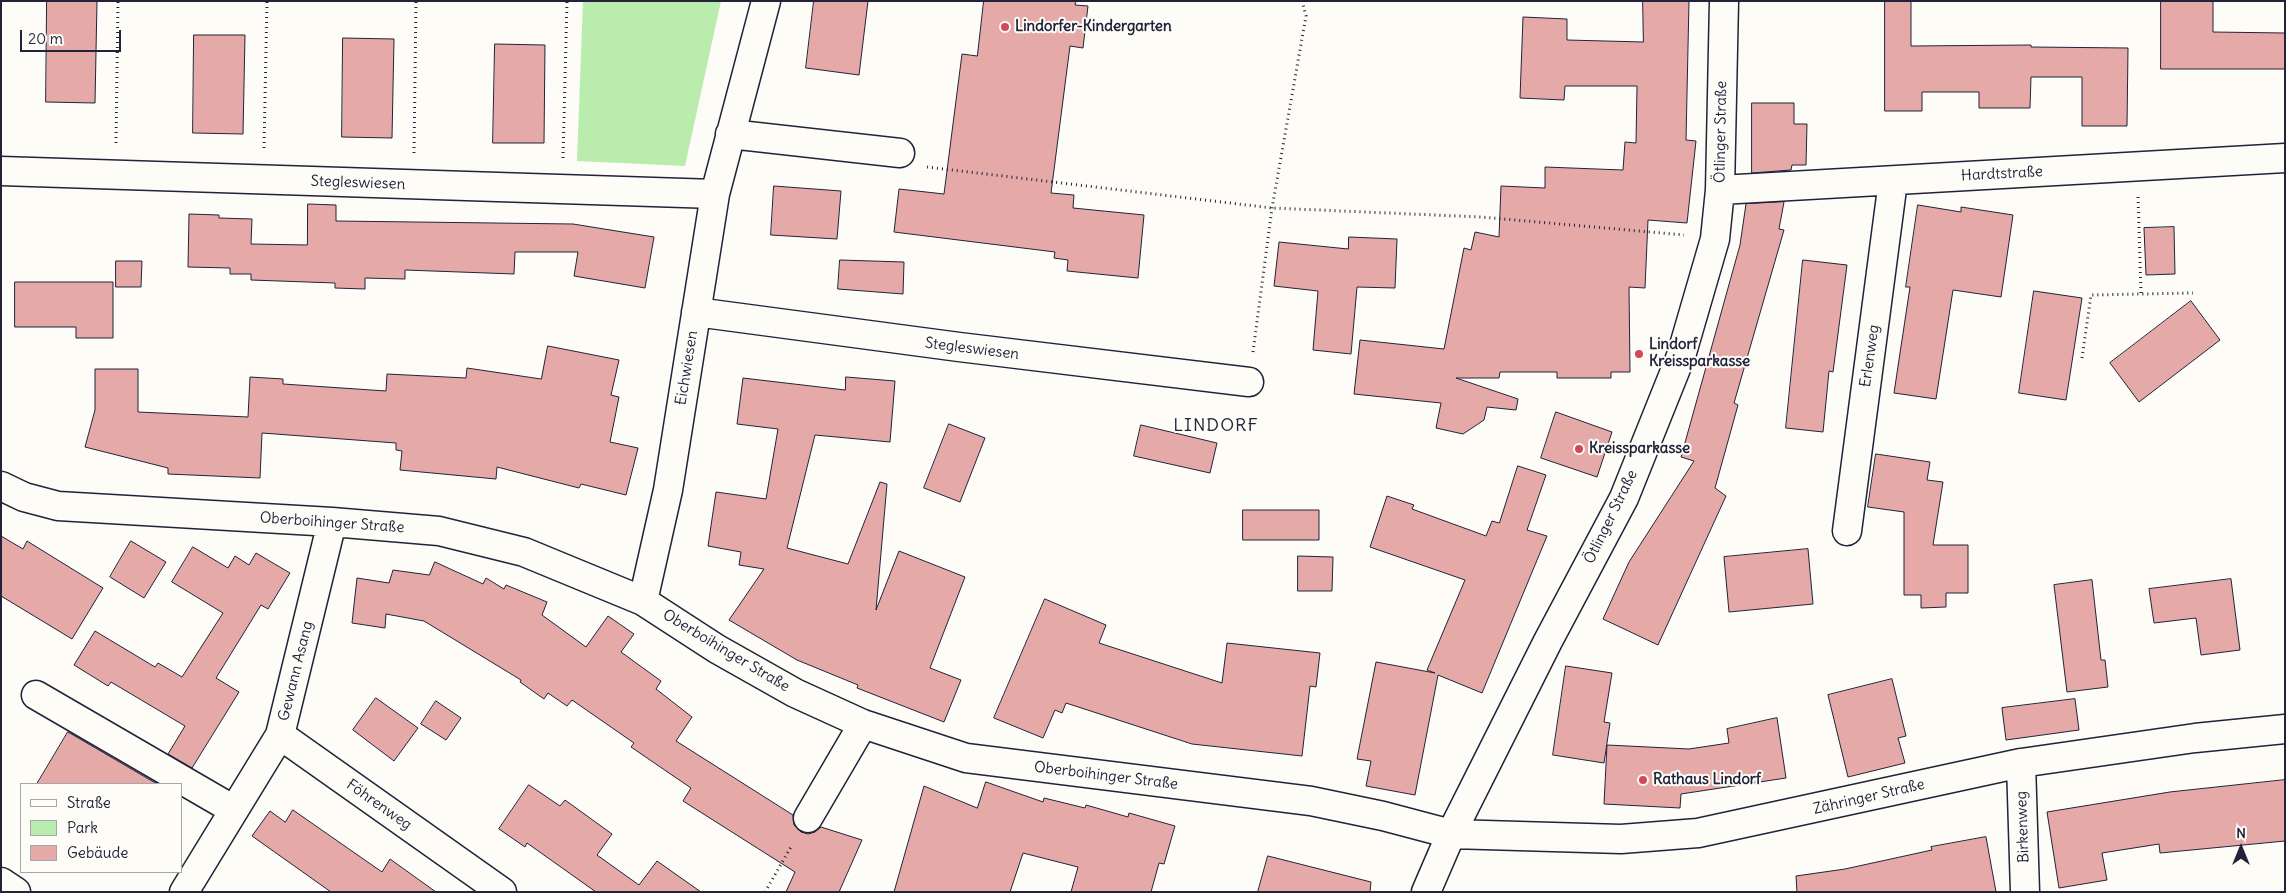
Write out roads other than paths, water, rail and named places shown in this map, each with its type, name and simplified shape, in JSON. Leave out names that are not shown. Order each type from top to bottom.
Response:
[{"type":"street","name":"Eichwiesen","points":[[643,601],[668,490],[715,194],[766,1]]},
{"type":"street","name":"Ötlinger Straße","points":[[1426,892],[1451,834],[1548,641],[1624,498],[1681,356],[1715,239],[1720,190],[1724,1]]},
{"type":"street","points":[[730,134],[900,153]]},
{"type":"street","name":"Hardtstraße","points":[[1720,190],[2285,158]]},
{"type":"street","name":"Stegleswiesen","points":[[1,171],[715,194]]},
{"type":"street","name":"Erlenweg","points":[[1847,531],[1893,181]]},
{"type":"street","name":"Stegleswiesen","points":[[696,312],[959,348],[1250,382]]},
{"type":"street","name":"Oberboihinger Straße","points":[[1,486],[24,497],[58,506],[332,522],[439,531],[524,552],[643,601],[717,649],[795,693],[863,724],[966,758],[1311,802],[1383,816],[1451,834]]},
{"type":"street","name":"Gewann Asang","points":[[184,892],[280,735],[332,522]]},
{"type":"street","points":[[36,696],[234,810]]},
{"type":"street","points":[[808,818],[863,724]]},
{"type":"street","name":"Zähringer Straße","points":[[1451,834],[1621,839],[1698,833],[2021,763],[2195,738],[2285,729]]},
{"type":"street","name":"Föhrenweg","points":[[280,735],[472,883],[502,892]]},
{"type":"street","name":"Birkenweg","points":[[2021,763],[2025,892]]},
{"type":"street","points":[[1,882],[16,892]]},
{"type":"place","name":"Lindorfer-Kindergarten","points":[[1005,27]]},
{"type":"place","name":"Lindorf Kreissparkasse","points":[[1639,354]]},
{"type":"place","name":"Kreissparkasse","points":[[1579,449]]},
{"type":"place","name":"Rathaus Lindorf","points":[[1643,780]]},
{"type":"district","name":"LINDORF","points":[[1216,426]]}]
